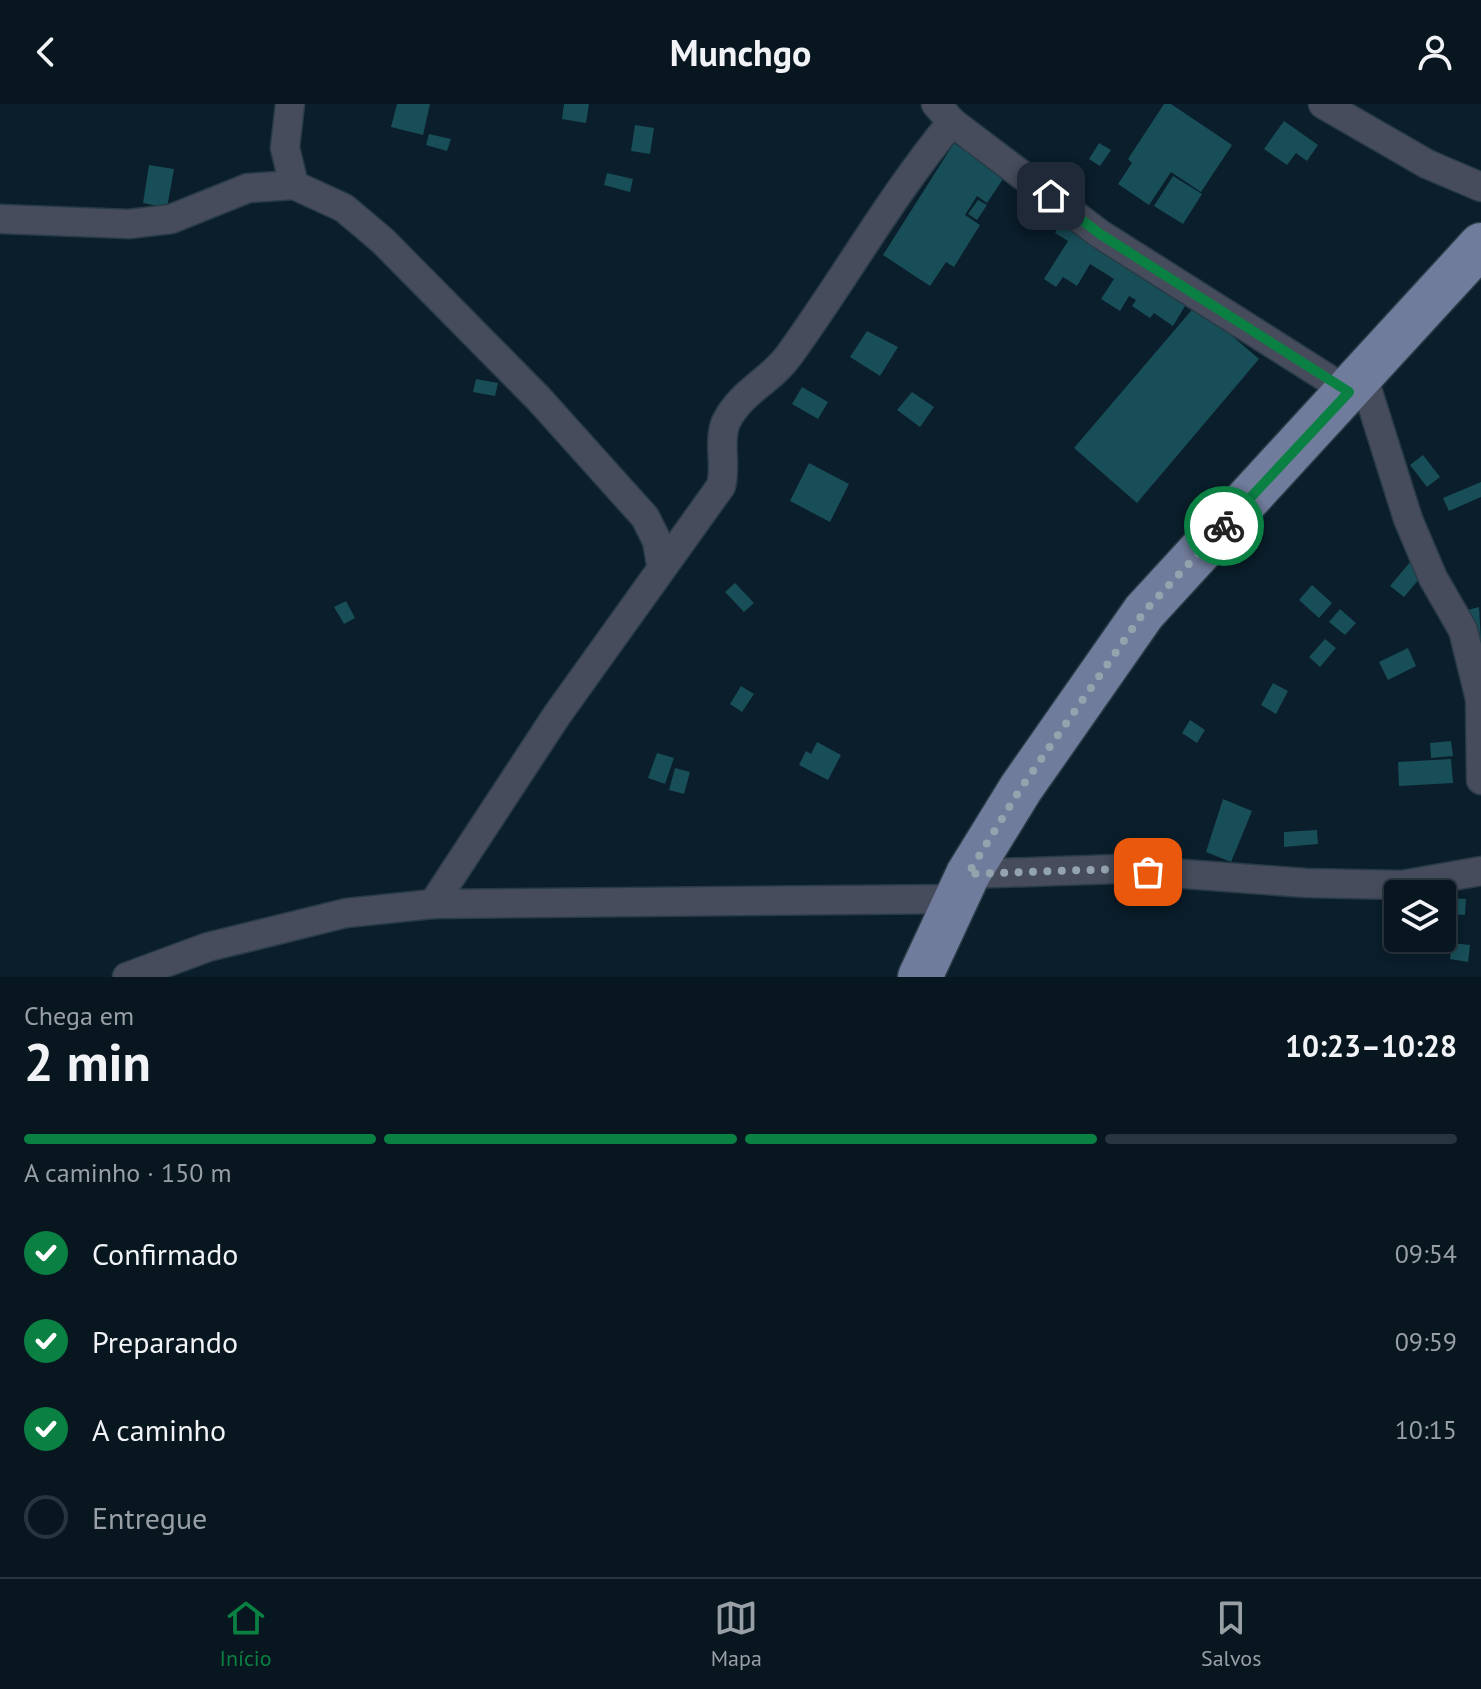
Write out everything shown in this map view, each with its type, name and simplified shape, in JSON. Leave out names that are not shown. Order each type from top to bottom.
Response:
[{"type":"main road","points":[[920,977],[962,887],[1021,788],[1144,612],[1481,245]]},
{"type":"street","points":[[290,104],[285,148],[294,185]]},
{"type":"street","points":[[1323,104],[1427,164],[1481,187]]},
{"type":"street","points":[[433,904],[466,850],[661,564],[721,486],[725,471],[724,424],[740,398],[788,358],[926,154],[944,113],[1100,234],[1356,384],[1433,578],[1463,630],[1480,699],[1481,780]]},
{"type":"street","points":[[0,219],[129,224],[171,219],[248,188],[294,185],[344,208],[383,241],[539,399],[645,517],[657,541],[661,564]]},
{"type":"street","points":[[127,977],[208,947],[346,913],[433,904],[962,887],[1117,869],[1306,883],[1402,885],[1481,871]]},
{"type":"building","points":[[397,104],[430,104],[423,135],[391,127]]},
{"type":"building","points":[[564,104],[589,104],[586,123],[562,119]]},
{"type":"building","points":[[1164,104],[1171,104],[1232,145],[1201,192],[1171,172],[1149,205],[1118,184],[1132,163],[1128,159]]},
{"type":"building","points":[[1284,121],[1318,145],[1307,161],[1296,153],[1287,165],[1264,149]]},
{"type":"building","points":[[635,125],[654,128],[650,154],[631,151]]},
{"type":"building","points":[[429,134],[451,139],[447,151],[426,145]]},
{"type":"building","points":[[954,143],[1005,176],[987,203],[977,196],[965,215],[980,225],[954,267],[946,262],[930,286],[883,255]]},
{"type":"building","points":[[1099,143],[1111,150],[1100,166],[1089,159]]},
{"type":"building","points":[[149,165],[174,169],[167,208],[143,203]]},
{"type":"building","points":[[607,173],[633,179],[630,192],[604,185]]},
{"type":"building","points":[[1173,176],[1202,194],[1183,224],[1154,206]]},
{"type":"building","points":[[978,200],[987,205],[977,220],[968,214]]},
{"type":"building","points":[[1062,221],[1188,301],[1173,326],[1154,313],[1150,318],[1132,306],[1136,300],[1129,296],[1120,311],[1101,299],[1114,279],[1090,264],[1077,286],[1063,277],[1056,287],[1044,279],[1068,241],[1055,233]]},
{"type":"building","points":[[1196,305],[1259,359],[1137,503],[1074,448]]},
{"type":"building","points":[[867,331],[898,347],[880,376],[850,357]]},
{"type":"building","points":[[476,379],[498,383],[495,396],[473,392]]},
{"type":"building","points":[[802,387],[828,402],[818,419],[792,404]]},
{"type":"building","points":[[912,392],[934,407],[920,427],[897,410]]},
{"type":"building","points":[[1423,455],[1440,477],[1427,487],[1410,465]]},
{"type":"building","points":[[809,463],[849,484],[830,522],[790,501]]},
{"type":"building","points":[[1481,482],[1481,497],[1449,511],[1443,498]]},
{"type":"building","points":[[1411,561],[1425,572],[1404,597],[1390,586]]},
{"type":"building","points":[[735,583],[754,603],[744,612],[725,592]]},
{"type":"building","points":[[1312,585],[1332,603],[1319,618],[1299,600]]},
{"type":"building","points":[[346,601],[355,618],[344,624],[334,607]]},
{"type":"building","points":[[1479,607],[1481,641],[1472,643],[1464,611]]},
{"type":"building","points":[[1340,609],[1356,623],[1345,635],[1329,622]]},
{"type":"building","points":[[1325,639],[1336,648],[1320,667],[1309,657]]},
{"type":"building","points":[[1408,648],[1416,666],[1388,680],[1379,662]]},
{"type":"building","points":[[1273,683],[1288,691],[1276,714],[1261,705]]},
{"type":"building","points":[[741,686],[754,694],[742,712],[730,704]]},
{"type":"building","points":[[1190,720],[1205,730],[1197,743],[1182,733]]},
{"type":"building","points":[[1451,741],[1453,756],[1431,758],[1430,743]]},
{"type":"building","points":[[817,742],[841,755],[828,780],[799,765],[806,751],[811,754]]},
{"type":"building","points":[[657,753],[674,758],[665,784],[648,778]]},
{"type":"building","points":[[1451,759],[1453,783],[1399,786],[1398,762]]},
{"type":"building","points":[[675,768],[690,772],[684,794],[669,790]]},
{"type":"building","points":[[1223,799],[1252,811],[1231,862],[1206,852]]},
{"type":"building","points":[[1317,830],[1318,844],[1284,847],[1284,832]]},
{"type":"building","points":[[1456,898],[1466,899],[1465,915],[1456,914]]},
{"type":"building","points":[[1456,943],[1470,945],[1468,962],[1450,959],[1451,952],[1456,952]]},
{"type":"way so far","points":[[1148,872],[1117,869],[968,874],[1021,788],[1144,612],[1224,526]]},
{"type":"route","points":[[1051,196],[1100,234],[1349,392],[1224,526]]}]
